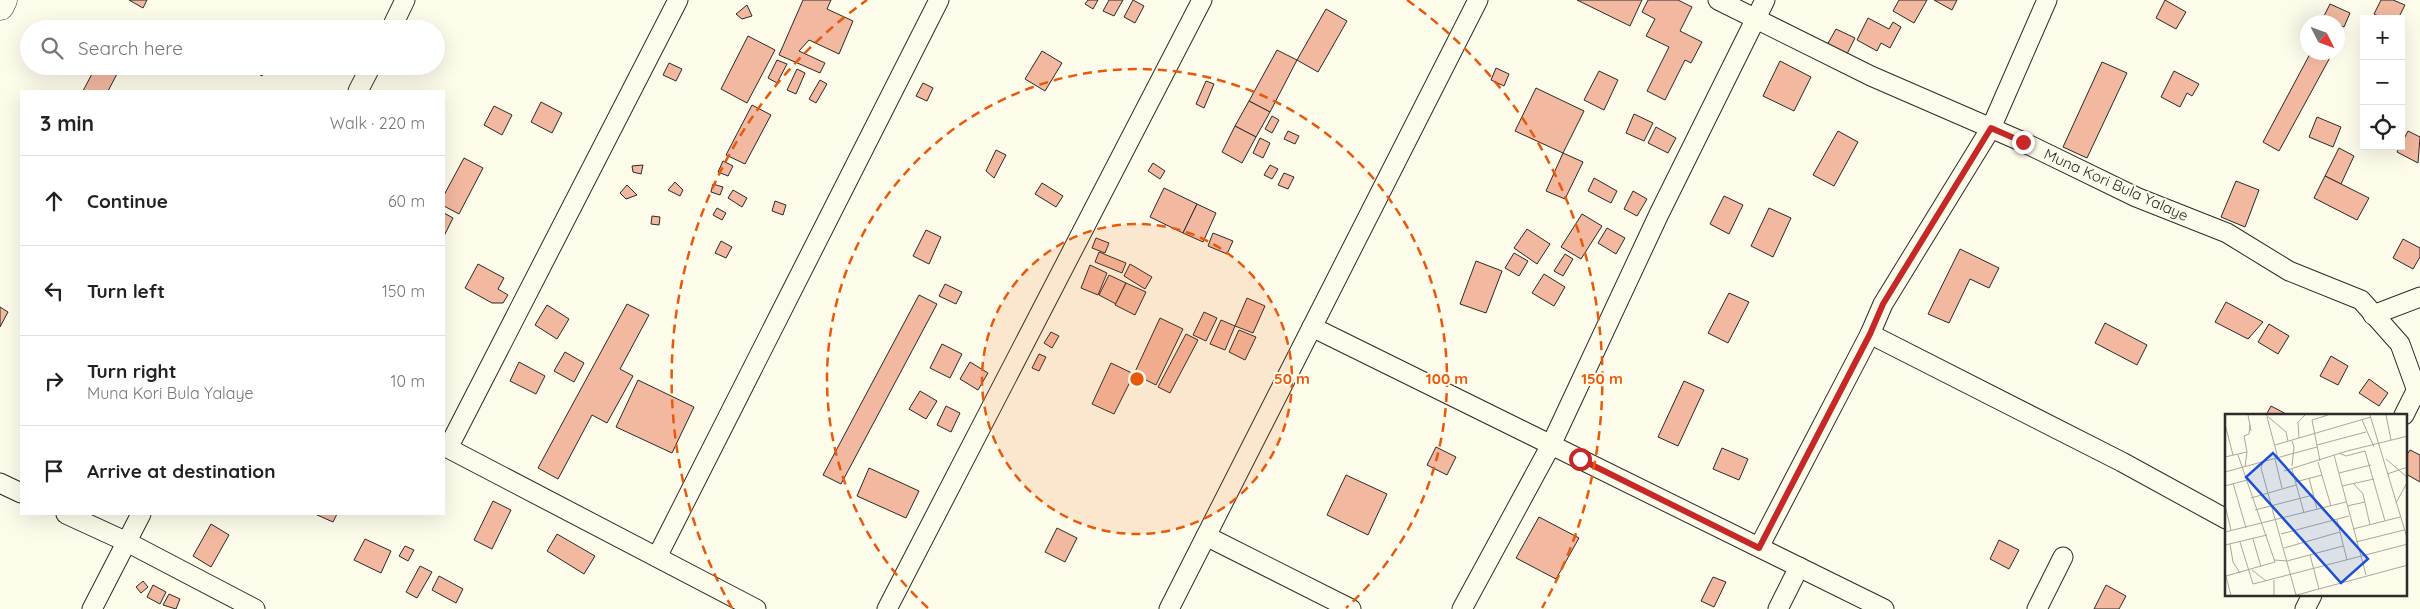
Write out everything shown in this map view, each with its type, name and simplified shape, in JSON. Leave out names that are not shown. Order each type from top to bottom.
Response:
[{"type":"highway","points":[[0,6],[3,0]]},
{"type":"street","points":[[395,20],[405,0]]},
{"type":"street","points":[[678,0],[446,447],[756,609]]},
{"type":"street","points":[[657,557],[939,0]]},
{"type":"street","points":[[887,609],[1202,0]]},
{"type":"street","points":[[1169,609],[1478,0]]},
{"type":"street","name":"Muna Kori Bula Yalaye","points":[[1718,0],[1872,76],[1991,128],[2136,197],[2227,233],[2289,271],[2361,300],[2400,344],[2418,387]]},
{"type":"street","points":[[1462,609],[1550,445],[1765,0]]},
{"type":"street","points":[[1759,548],[1870,334],[1883,304],[1991,128],[2047,0]]},
{"type":"street","points":[[359,90],[366,75]]},
{"type":"street","points":[[2373,315],[2420,297]]},
{"type":"street","points":[[1312,327],[1884,609]]},
{"type":"street","points":[[1870,334],[2122,462],[2225,518]]},
{"type":"street","points":[[2404,414],[2418,387]]},
{"type":"street","points":[[0,483],[20,493]]},
{"type":"street","points":[[68,515],[127,542],[255,609]]},
{"type":"street","points":[[92,609],[140,515]]},
{"type":"street","points":[[1206,536],[1351,609]]},
{"type":"street","points":[[2037,609],[2063,557]]},
{"type":"street","points":[[1778,609],[1799,567]]},
{"type":"street","points":[[2305,609],[2312,596]]},
{"type":"building","points":[[129,0],[147,0],[143,8]]},
{"type":"building","points":[[803,0],[831,0],[827,9],[853,21],[839,54],[809,40],[799,51],[825,63],[820,73],[779,55]]},
{"type":"building","points":[[1088,0],[1098,0],[1093,9],[1085,4]]},
{"type":"building","points":[[1109,0],[1123,0],[1114,16],[1103,11]]},
{"type":"building","points":[[1133,0],[1144,6],[1135,23],[1124,17]]},
{"type":"building","points":[[1577,0],[1642,0],[1630,26]]},
{"type":"building","points":[[1648,0],[1678,0],[1692,7],[1680,31],[1702,42],[1691,63],[1685,60],[1665,100],[1647,91],[1669,47],[1646,36],[1655,19],[1642,12]]},
{"type":"building","points":[[1899,0],[1927,0],[1914,23],[1893,11]]},
{"type":"building","points":[[1934,0],[1957,0],[1952,10]]},
{"type":"building","points":[[2165,0],[2186,12],[2176,29],[2156,18]]},
{"type":"building","points":[[2381,0],[2393,0],[2405,5],[2400,15],[2374,14]]},
{"type":"building","points":[[2330,4],[2350,13],[2345,25],[2345,15],[2324,15]]},
{"type":"building","points":[[747,5],[752,16],[742,19],[736,14]]},
{"type":"building","points":[[1326,9],[1347,21],[1318,72],[1297,60]]},
{"type":"building","points":[[1868,18],[1889,29],[1893,22],[1901,27],[1890,48],[1881,43],[1877,51],[1857,40]]},
{"type":"building","points":[[1836,29],[1855,38],[1846,56],[1826,47]]},
{"type":"building","points":[[748,36],[775,50],[747,103],[721,89]]},
{"type":"building","points":[[1277,50],[1297,60],[1270,112],[1249,101]]},
{"type":"building","points":[[1042,51],[1062,63],[1045,91],[1025,79]]},
{"type":"building","points":[[777,60],[787,64],[777,83],[768,78]]},
{"type":"building","points":[[2307,60],[2329,60],[2279,151],[2263,142]]},
{"type":"building","points":[[1780,61],[1811,77],[1794,111],[1763,96]]},
{"type":"building","points":[[2102,62],[2127,73],[2087,158],[2063,147]]},
{"type":"building","points":[[669,63],[682,69],[676,81],[663,75]]},
{"type":"building","points":[[1496,68],[1509,74],[1504,86],[1491,80]]},
{"type":"building","points":[[797,69],[805,73],[796,94],[787,90]]},
{"type":"building","points":[[1599,71],[1618,80],[1604,110],[1584,100]]},
{"type":"building","points":[[2174,71],[2199,84],[2192,96],[2187,93],[2180,107],[2161,97]]},
{"type":"building","points":[[91,75],[116,75],[109,90],[84,90]]},
{"type":"building","points":[[820,80],[827,84],[816,103],[809,99]]},
{"type":"building","points":[[1206,81],[1214,84],[1204,108],[1196,104]]},
{"type":"building","points":[[923,83],[933,88],[927,101],[916,96]]},
{"type":"building","points":[[1536,88],[1584,111],[1563,153],[1515,131]]},
{"type":"building","points":[[1249,101],[1270,112],[1256,137],[1235,126]]},
{"type":"building","points":[[541,102],[562,113],[552,133],[531,122]]},
{"type":"building","points":[[752,105],[771,115],[745,164],[726,155]]},
{"type":"building","points":[[494,106],[512,115],[502,135],[484,125]]},
{"type":"building","points":[[1634,114],[1653,123],[1644,141],[1626,133]]},
{"type":"building","points":[[1272,116],[1279,120],[1272,133],[1265,129]]},
{"type":"building","points":[[2317,117],[2341,127],[2333,147],[2309,137]]},
{"type":"building","points":[[1235,126],[1256,137],[1242,163],[1222,152]]},
{"type":"building","points":[[1656,127],[1676,138],[1668,153],[1648,143]]},
{"type":"building","points":[[1288,131],[1299,136],[1295,144],[1284,139]]},
{"type":"building","points":[[1838,131],[1858,142],[1834,186],[1813,175]]},
{"type":"building","points":[[2408,131],[2420,137],[2418,163],[2397,152],[2398,150],[2405,150],[2405,137]]},
{"type":"building","points":[[1260,138],[1270,143],[1263,158],[1253,153]]},
{"type":"building","points":[[2339,148],[2354,156],[2341,184],[2325,176]]},
{"type":"building","points":[[996,150],[1006,155],[994,178],[986,171]]},
{"type":"building","points":[[1563,153],[1583,162],[1565,199],[1546,191]]},
{"type":"building","points":[[464,158],[483,168],[459,214],[445,207],[445,193]]},
{"type":"building","points":[[723,161],[733,166],[728,176],[718,172]]},
{"type":"building","points":[[1153,163],[1165,171],[1160,179],[1148,171]]},
{"type":"building","points":[[643,165],[641,174],[633,172],[632,166]]},
{"type":"building","points":[[1270,165],[1278,169],[1272,179],[1264,175]]},
{"type":"building","points":[[1284,173],[1294,177],[1288,189],[1278,185]]},
{"type":"building","points":[[2325,176],[2369,198],[2357,220],[2314,198]]},
{"type":"building","points":[[1594,178],[1617,191],[1611,203],[1588,191]]},
{"type":"building","points":[[2236,181],[2259,190],[2245,227],[2221,217]]},
{"type":"building","points":[[675,182],[683,190],[680,196],[668,190]]},
{"type":"building","points":[[1042,183],[1063,196],[1056,207],[1035,194]]},
{"type":"building","points":[[713,184],[723,187],[720,195],[711,192]]},
{"type":"building","points":[[627,185],[637,195],[626,199],[620,193]]},
{"type":"building","points":[[1164,188],[1197,204],[1183,233],[1150,217]]},
{"type":"building","points":[[733,190],[747,198],[742,207],[728,198]]},
{"type":"building","points":[[1633,191],[1647,199],[1637,216],[1624,209]]},
{"type":"building","points":[[1724,196],[1743,205],[1729,234],[1710,224]]},
{"type":"building","points":[[775,201],[786,205],[783,215],[772,211]]},
{"type":"building","points":[[1197,204],[1216,213],[1203,242],[1183,233]]},
{"type":"building","points":[[717,208],[726,213],[722,220],[713,215]]},
{"type":"building","points":[[1769,208],[1791,218],[1773,257],[1751,246]]},
{"type":"building","points":[[445,214],[453,218],[445,234]]},
{"type":"building","points":[[1582,214],[1602,226],[1581,259],[1561,247]]},
{"type":"building","points":[[652,216],[660,217],[659,225],[651,224]]},
{"type":"building","points":[[1607,228],[1625,238],[1616,254],[1598,243]]},
{"type":"building","points":[[1527,229],[1550,244],[1537,264],[1514,248]]},
{"type":"building","points":[[926,230],[941,237],[929,264],[913,256]]},
{"type":"building","points":[[1213,233],[1233,241],[1227,254],[1208,246]]},
{"type":"building","points":[[1096,238],[1109,243],[1105,253],[1092,248]]},
{"type":"building","points":[[2403,239],[2420,248],[2420,257],[2413,269],[2393,258]]},
{"type":"building","points":[[721,241],[732,247],[726,258],[715,253]]},
{"type":"building","points":[[1960,249],[1999,268],[1989,288],[1970,279],[1949,323],[1928,314]]},
{"type":"building","points":[[1099,252],[1126,263],[1122,273],[1095,262]]},
{"type":"building","points":[[1514,253],[1528,261],[1519,276],[1505,268]]},
{"type":"building","points":[[1565,254],[1573,259],[1563,276],[1554,271]]},
{"type":"building","points":[[1476,261],[1502,271],[1486,313],[1460,304]]},
{"type":"building","points":[[478,264],[504,278],[498,289],[508,295],[503,303],[492,303],[465,288]]},
{"type":"building","points":[[1130,264],[1152,277],[1145,289],[1124,276]]},
{"type":"building","points":[[1090,265],[1107,273],[1098,295],[1081,288]]},
{"type":"building","points":[[1544,274],[1565,287],[1554,306],[1532,293]]},
{"type":"building","points":[[1109,275],[1126,283],[1116,304],[1099,295]]},
{"type":"building","points":[[1126,283],[1146,292],[1135,315],[1115,305]]},
{"type":"building","points":[[945,284],[962,292],[956,304],[939,296]]},
{"type":"building","points":[[1729,293],[1749,302],[1728,343],[1708,333]]},
{"type":"building","points":[[919,295],[937,304],[841,484],[823,475]]},
{"type":"building","points":[[1247,298],[1265,306],[1253,333],[1235,326]]},
{"type":"building","points":[[2226,302],[2263,322],[2248,339],[2215,322]]},
{"type":"building","points":[[627,304],[649,315],[620,369],[633,376],[607,423],[592,415],[558,479],[538,468]]},
{"type":"building","points":[[547,305],[569,319],[557,339],[535,325]]},
{"type":"building","points":[[0,307],[8,312],[0,327]]},
{"type":"building","points":[[1204,312],[1217,318],[1206,341],[1193,335]]},
{"type":"building","points":[[1160,318],[1183,329],[1156,385],[1134,374]]},
{"type":"building","points":[[1221,320],[1235,326],[1225,350],[1210,344]]},
{"type":"building","points":[[2105,323],[2147,345],[2137,365],[2095,343]]},
{"type":"building","points":[[2269,324],[2289,336],[2278,354],[2258,342]]},
{"type":"building","points":[[1239,330],[1256,337],[1245,360],[1229,352]]},
{"type":"building","points":[[1051,332],[1059,336],[1052,348],[1044,343]]},
{"type":"building","points":[[1186,334],[1198,340],[1170,393],[1158,387]]},
{"type":"building","points":[[942,344],[962,354],[950,378],[930,368]]},
{"type":"building","points":[[565,352],[584,363],[574,382],[554,371]]},
{"type":"building","points":[[1039,354],[1046,357],[1039,371],[1032,368]]},
{"type":"building","points":[[2331,356],[2348,366],[2338,385],[2320,376]]},
{"type":"building","points":[[519,362],[545,376],[536,394],[510,381]]},
{"type":"building","points":[[970,362],[988,373],[978,390],[960,379]]},
{"type":"building","points":[[1111,363],[1134,374],[1114,414],[1092,404]]},
{"type":"building","points":[[2369,379],[2388,393],[2379,406],[2359,393]]},
{"type":"building","points":[[638,380],[694,407],[672,453],[616,427]]},
{"type":"building","points":[[1684,381],[1704,390],[1678,446],[1658,437]]},
{"type":"building","points":[[920,391],[937,401],[926,419],[909,409]]},
{"type":"building","points":[[946,406],[960,413],[951,432],[937,425]]},
{"type":"building","points":[[2271,406],[2286,414],[2267,414]]},
{"type":"building","points":[[1436,447],[1456,457],[1447,475],[1427,465]]},
{"type":"building","points":[[1722,448],[1748,459],[1739,480],[1713,469]]},
{"type":"building","points":[[2410,450],[2420,455],[2420,482],[2408,475],[2408,453]]},
{"type":"building","points":[[869,468],[919,491],[906,518],[857,496]]},
{"type":"building","points":[[1346,475],[1387,494],[1368,535],[1327,515]]},
{"type":"building","points":[[493,501],[511,510],[492,549],[474,540]]},
{"type":"building","points":[[317,515],[336,515],[333,522]]},
{"type":"building","points":[[1539,517],[1579,538],[1556,579],[1516,558]]},
{"type":"building","points":[[211,524],[229,535],[211,567],[193,556]]},
{"type":"building","points":[[1057,528],[1077,538],[1065,562],[1045,552]]},
{"type":"building","points":[[557,534],[595,556],[584,574],[547,551]]},
{"type":"building","points":[[365,539],[391,551],[381,573],[354,560]]},
{"type":"building","points":[[1999,540],[2019,550],[2009,569],[1990,559]]},
{"type":"building","points":[[405,546],[414,550],[408,561],[399,556]]},
{"type":"building","points":[[420,566],[432,572],[417,598],[406,592]]},
{"type":"building","points":[[439,576],[463,589],[456,603],[432,590]]},
{"type":"building","points":[[1713,577],[1726,582],[1714,607],[1701,601]]},
{"type":"building","points":[[143,581],[148,587],[141,593],[136,587]]},
{"type":"building","points":[[153,585],[166,592],[160,604],[147,597]]},
{"type":"building","points":[[2106,585],[2126,596],[2119,609],[2094,609]]},
{"type":"building","points":[[169,594],[180,599],[176,609],[163,605]]},
{"type":"route","points":[[1580,459],[1759,548],[1870,334],[1883,304],[1991,128],[2023,142]]}]
